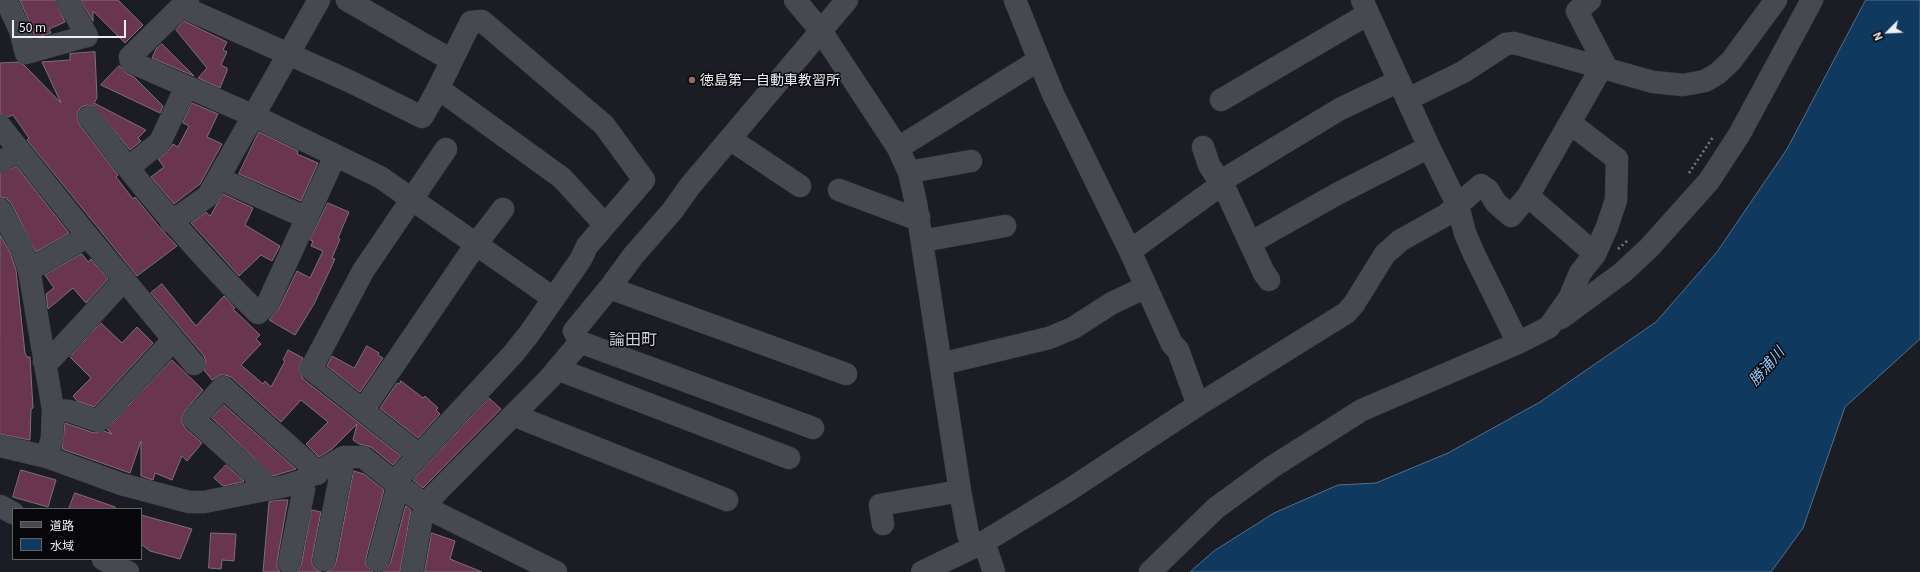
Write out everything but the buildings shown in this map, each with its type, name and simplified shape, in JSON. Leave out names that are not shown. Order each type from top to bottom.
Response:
[{"type":"street","points":[[6,0],[20,30],[26,53],[87,36],[67,0]]},
{"type":"street","points":[[171,222],[208,196],[318,0]]},
{"type":"street","points":[[347,0],[451,60]]},
{"type":"street","points":[[795,0],[821,31],[898,148],[909,172],[919,217],[960,491],[968,534],[979,544],[994,572]]},
{"type":"street","points":[[813,428],[580,342],[574,331],[611,286],[633,256],[673,210],[690,186],[847,0]]},
{"type":"street","points":[[1014,0],[1053,94],[1130,251],[1172,344],[1178,350],[1198,406]]},
{"type":"street","points":[[922,572],[979,544],[1069,490],[1198,406],[1346,313],[1354,304],[1385,254],[1401,240],[1440,219],[1458,206],[1481,185],[1488,190],[1496,202],[1511,216],[1528,196],[1604,63],[1577,12],[1590,0]]},
{"type":"street","points":[[1130,251],[1222,184],[1226,178],[1340,109],[1463,72],[1506,44],[1514,43],[1540,49],[1600,68],[1653,82],[1683,86],[1704,81],[1717,74],[1731,61],[1776,0]]},
{"type":"street","points":[[1150,572],[1216,508],[1272,467],[1362,410],[1516,339],[1549,327],[1627,268],[1654,243],[1709,181],[1739,135],[1812,0]]},
{"type":"street","points":[[186,2],[187,10],[288,54],[422,117],[439,90],[451,60],[470,22],[482,21],[604,124],[644,180],[587,246],[581,259],[529,334],[513,354],[418,456],[396,484],[378,561]]},
{"type":"street","points":[[186,2],[130,57],[131,62],[254,116],[380,177],[554,298]]},
{"type":"street","points":[[1221,100],[1365,7],[1429,147],[1458,206],[1465,233],[1473,252],[1516,339]]},
{"type":"street","points":[[898,148],[1039,60]]},
{"type":"street","points":[[128,168],[160,142],[186,87]]},
{"type":"street","points":[[439,90],[562,178],[605,225]]},
{"type":"street","points":[[89,117],[171,222],[222,278],[258,313],[267,305],[335,156]]},
{"type":"street","points":[[1549,327],[1570,297],[1580,273],[1595,254],[1616,200],[1617,159],[1570,122]]},
{"type":"street","points":[[0,126],[86,234],[194,364]]},
{"type":"street","points":[[730,139],[800,186]]},
{"type":"street","points":[[1203,147],[1209,165],[1222,184],[1264,273],[1269,280]]},
{"type":"street","points":[[1250,243],[1337,194],[1429,147]]},
{"type":"street","points":[[418,456],[413,450],[311,369],[363,271],[446,149]]},
{"type":"street","points":[[0,162],[20,151]]},
{"type":"street","points":[[909,172],[971,161]]},
{"type":"street","points":[[218,178],[307,218]]},
{"type":"street","points":[[839,190],[911,217],[919,217]]},
{"type":"street","points":[[1528,196],[1595,254]]},
{"type":"street","points":[[0,209],[21,247],[29,270],[53,409],[52,438],[47,457]]},
{"type":"street","points":[[363,410],[477,243],[503,209]]},
{"type":"street","points":[[922,240],[1005,226]]},
{"type":"street","points":[[29,270],[81,240],[86,234]]},
{"type":"street","points":[[44,361],[52,358],[124,280]]},
{"type":"street","points":[[611,286],[618,290],[846,374]]},
{"type":"street","points":[[941,364],[1049,338],[1073,328],[1112,303],[1146,287]]},
{"type":"street","points":[[53,409],[69,411],[98,421],[173,340]]},
{"type":"street","points":[[412,572],[422,516],[432,497],[517,412],[580,342]]},
{"type":"street","points":[[559,367],[565,372],[789,458]]},
{"type":"street","points":[[267,489],[262,480],[194,419],[223,387],[310,465],[309,477],[304,488],[289,563]]},
{"type":"street","points":[[517,412],[523,419],[727,500]]},
{"type":"street","points":[[0,446],[23,450],[47,457],[121,484],[189,502],[204,502],[267,489],[309,477],[344,457],[363,457],[396,484],[437,513],[556,572]]},
{"type":"street","points":[[324,560],[344,457]]},
{"type":"street","points":[[883,524],[880,505],[960,491]]},
{"type":"street","points":[[0,506],[12,512]]},
{"type":"street","points":[[105,560],[128,572]]},
{"type":"water","name":"勝浦川","points":[[1866,0],[1920,0],[1920,339],[1845,407],[1803,528],[1771,572],[1190,572],[1214,551],[1274,513],[1338,485],[1376,483],[1448,453],[1540,402],[1656,322],[1717,252],[1787,149]]},
{"type":"place","name":"徳島第一自動車教習所","points":[[692,80]]},
{"type":"district","name":"論田町","points":[[633,339]]}]
